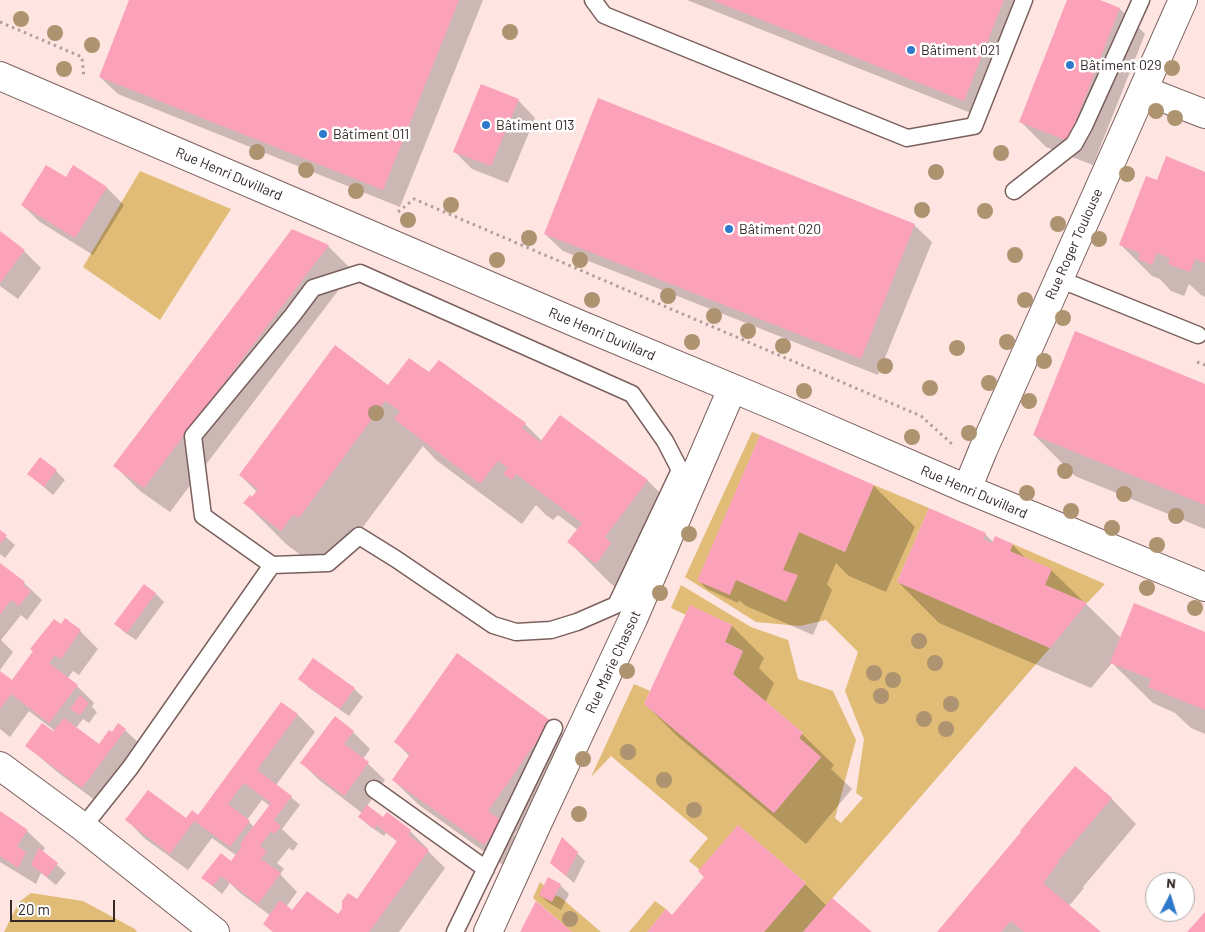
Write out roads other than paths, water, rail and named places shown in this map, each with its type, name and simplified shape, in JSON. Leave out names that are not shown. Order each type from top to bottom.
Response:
[{"type":"street","name":"Rue Roger Toulouse","points":[[967,489],[1183,0]]},
{"type":"street","name":"Rue Henri Duvillard","points":[[0,76],[580,325],[967,489],[1205,587]]},
{"type":"street","points":[[1143,90],[1205,114]]},
{"type":"street","name":"Rue Marie Chassot","points":[[488,932],[634,619],[732,389]]},
{"type":"street","points":[[0,766],[84,827],[215,932]]},
{"type":"lane","points":[[593,0],[607,8],[907,138],[974,126],[1024,0]]},
{"type":"lane","points":[[1014,191],[1074,144],[1141,0]]},
{"type":"lane","points":[[360,273],[632,394],[665,440],[680,470],[616,606],[578,622],[552,630],[516,632],[493,625],[359,536],[328,563],[272,565],[203,516],[193,436],[313,288],[360,273]]},
{"type":"lane","points":[[1059,279],[1198,335]]},
{"type":"lane","points":[[84,827],[130,768],[272,565]]},
{"type":"lane","points":[[455,932],[554,728]]},
{"type":"lane","points":[[374,789],[486,868]]},
{"type":"place","name":"Bâtiment 021","points":[[911,50]]},
{"type":"place","name":"Bâtiment 029","points":[[1070,65]]},
{"type":"place","name":"Bâtiment 013","points":[[486,125]]},
{"type":"place","name":"Bâtiment 011","points":[[323,134]]},
{"type":"place","name":"Bâtiment 020","points":[[729,229]]}]
